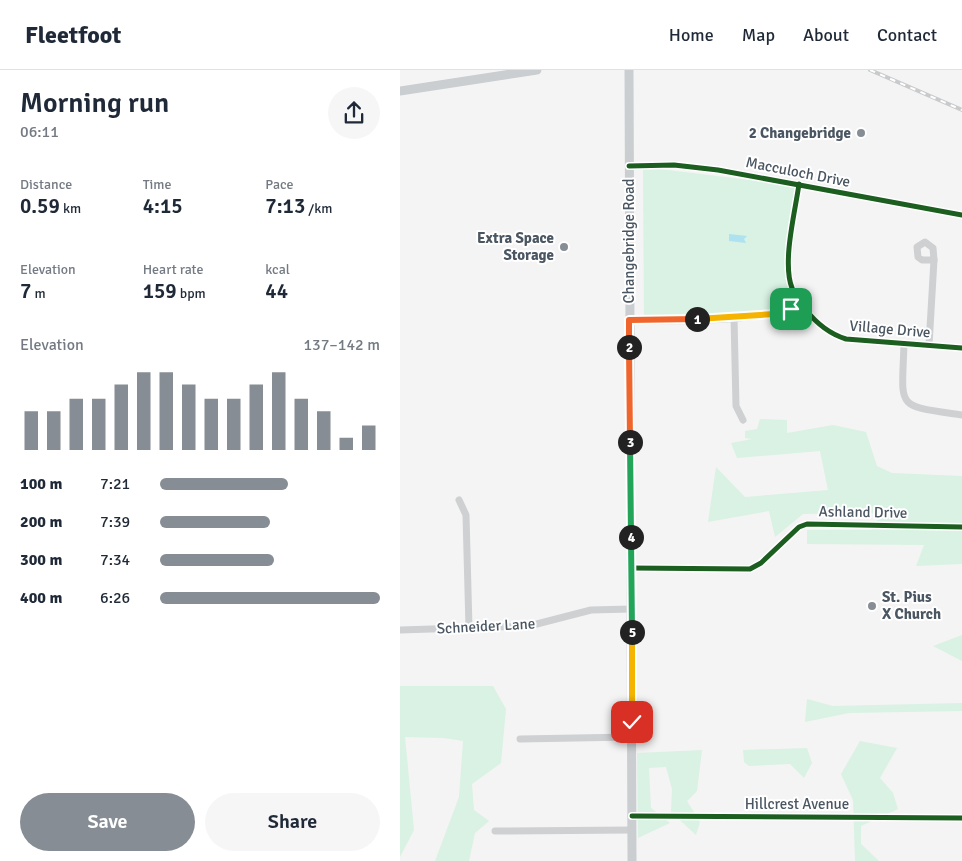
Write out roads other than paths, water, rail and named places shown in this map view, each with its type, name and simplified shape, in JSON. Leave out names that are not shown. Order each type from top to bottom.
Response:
[{"type":"main road","points":[[400,91],[537,70]]},
{"type":"main road","name":"Changebridge Road","points":[[629,70],[632,861]]},
{"type":"street","name":"Macculoch Drive","points":[[629,166],[696,166],[962,215]]},
{"type":"street","name":"Village Drive","points":[[799,184],[789,274],[791,287],[801,304],[818,324],[838,336],[855,341],[962,348]]},
{"type":"street","points":[[929,345],[934,260]]},
{"type":"street","points":[[629,320],[678,321],[734,317],[784,312],[801,304]]},
{"type":"street","points":[[734,317],[736,406],[743,420]]},
{"type":"street","points":[[904,344],[902,394],[906,402],[913,407],[921,409],[962,415]]},
{"type":"street","points":[[459,500],[466,515],[469,628]]},
{"type":"street","name":"Ashland Drive","points":[[631,568],[750,569],[761,563],[799,527],[807,524],[962,527]]},
{"type":"street","name":"Schneider Lane","points":[[400,630],[529,626],[591,610],[631,609]]},
{"type":"street","points":[[520,738],[632,737]]},
{"type":"street","name":"Hillcrest Avenue","points":[[632,816],[962,818]]},
{"type":"street","points":[[495,831],[631,830]]},
{"type":"water","points":[[729,234],[747,236],[744,239],[746,243],[729,241]]},
{"type":"railway","points":[[870,70],[962,110]]},
{"type":"place","name":"2 Changebridge","points":[[861,133]]},
{"type":"place","name":"Extra Space Storage","points":[[564,247]]},
{"type":"place","name":"St. Pius X Church","points":[[872,606]]}]
